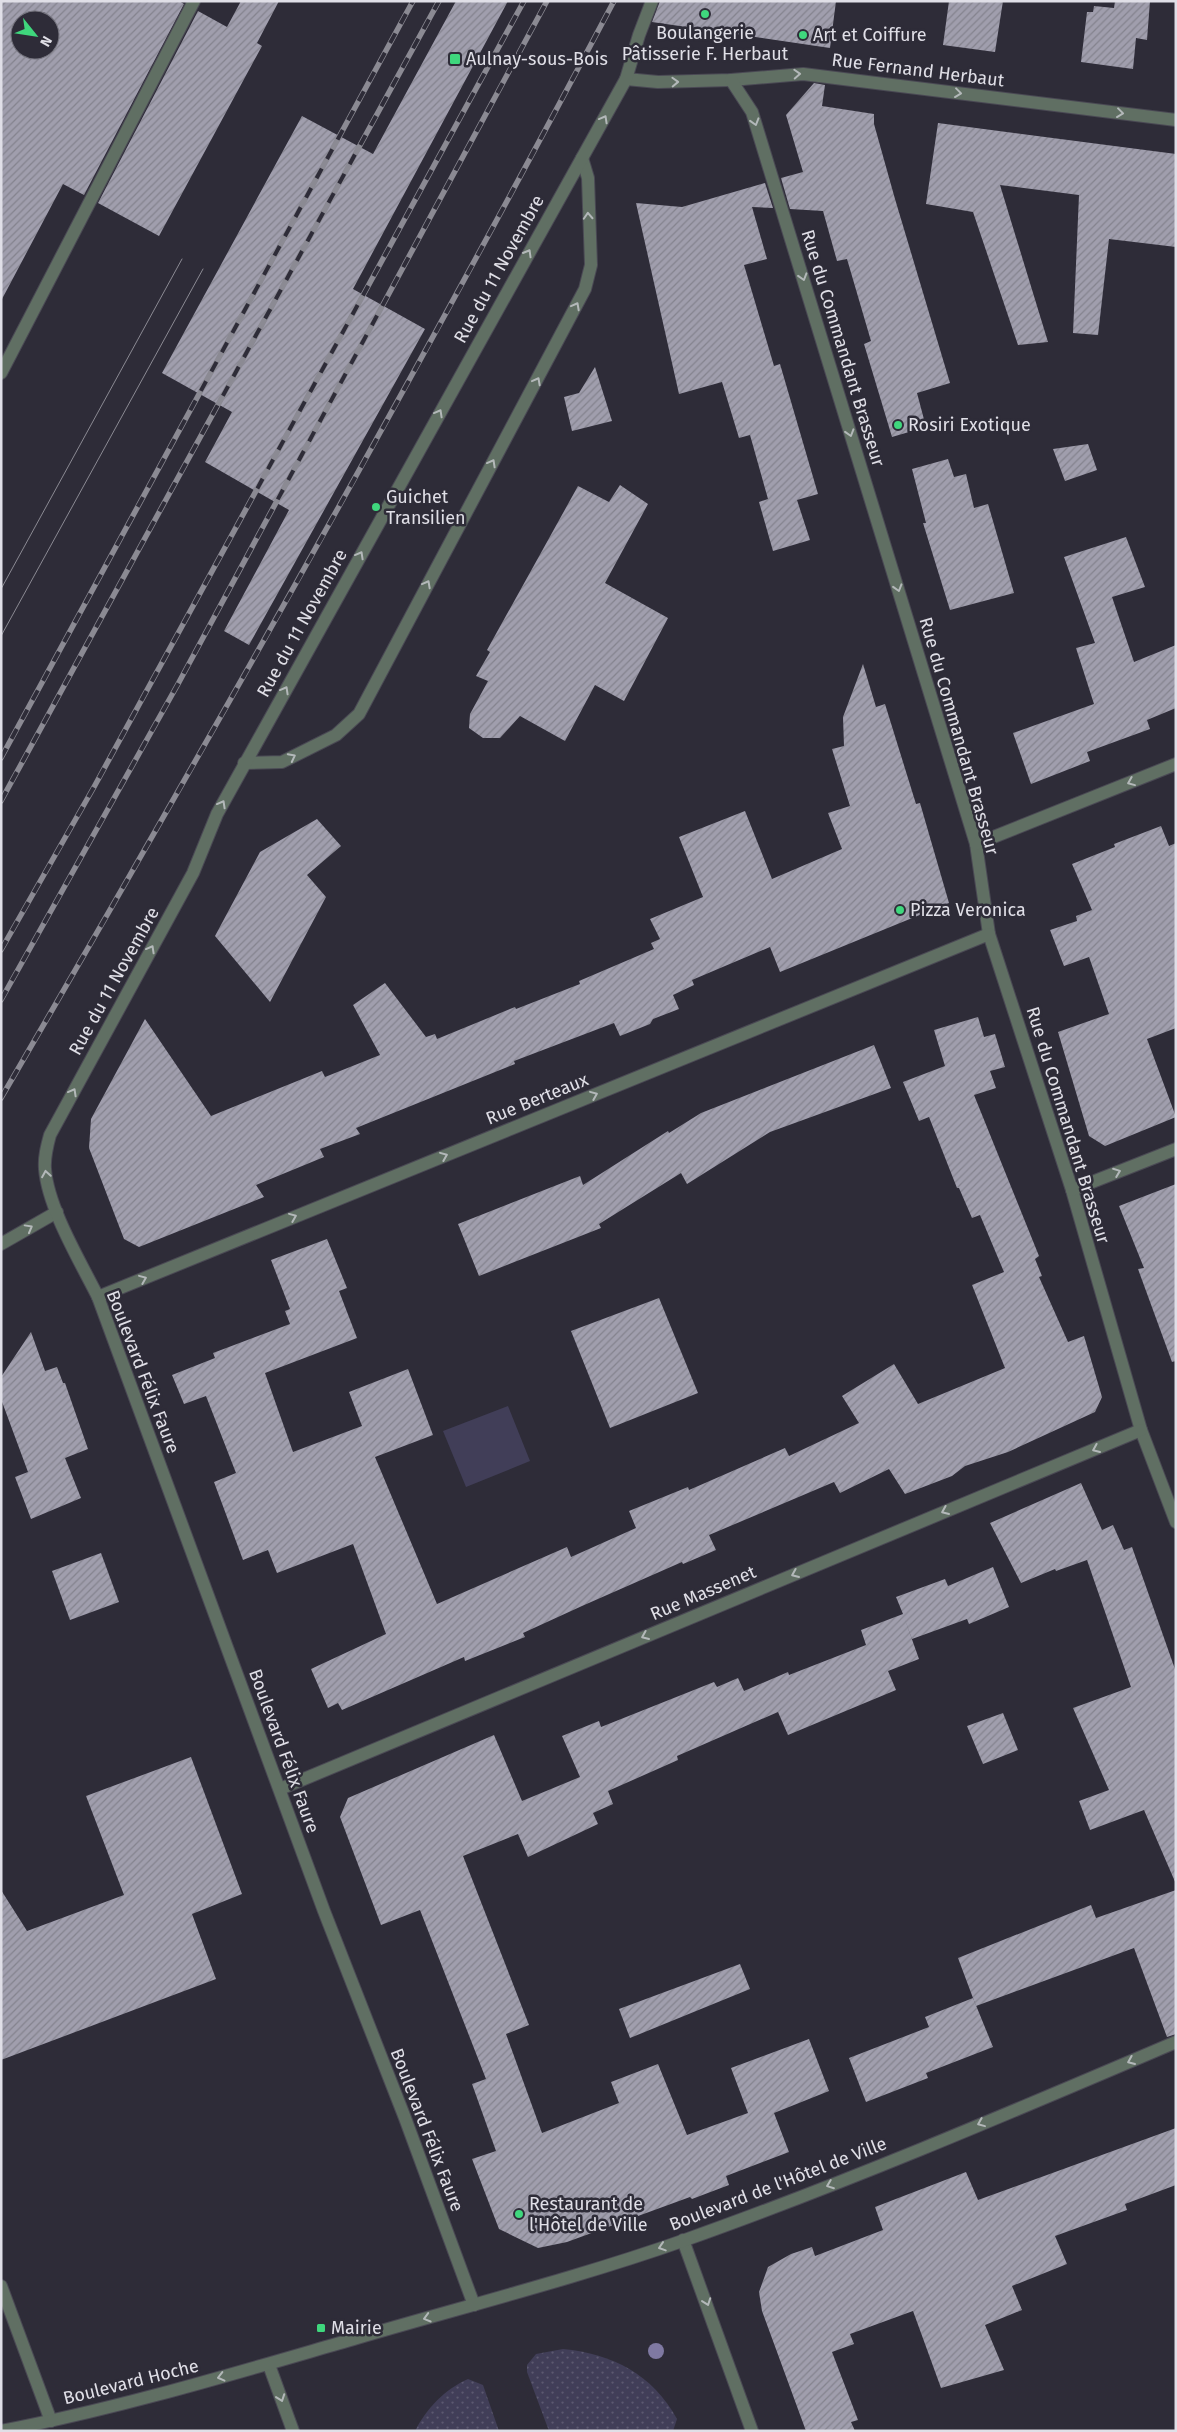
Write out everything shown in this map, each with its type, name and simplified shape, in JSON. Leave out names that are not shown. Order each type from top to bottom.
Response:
[{"type":"street","points":[[1,373],[194,1]]},
{"type":"street","name":"Rue du 11 Novembre","points":[[57,1212],[45,1168],[46,1150],[50,1135],[193,873],[217,814],[244,763],[626,79],[639,35],[652,1]]},
{"type":"street","name":"Rue Fernand Herbaut","points":[[626,79],[658,82],[731,80],[803,74],[1176,120]]},
{"type":"street","name":"Rue du Commandant Brasseur","points":[[731,80],[752,112],[976,844],[989,934],[1072,1190],[1140,1430],[1176,1522]]},
{"type":"street","points":[[244,763],[282,762],[336,735],[359,714],[585,289],[591,265],[588,178],[582,158]]},
{"type":"street","points":[[976,844],[1176,764]]},
{"type":"street","name":"Rue Berteaux","points":[[98,1297],[989,934]]},
{"type":"street","points":[[1072,1190],[1176,1149]]},
{"type":"street","points":[[1,1244],[57,1212]]},
{"type":"street","name":"Boulevard Félix Faure","points":[[57,1212],[98,1297],[280,1789],[474,2304]]},
{"type":"street","name":"Rue Massenet","points":[[280,1789],[1140,1430]]},
{"type":"street","name":"Boulevard de l'Hôtel de Ville","points":[[269,2365],[533,2288],[683,2240],[835,2183],[1176,2042]]},
{"type":"street","points":[[683,2240],[752,2431]]},
{"type":"street","points":[[1,2286],[51,2421]]},
{"type":"street","points":[[269,2365],[293,2431]]},
{"type":"street","name":"Boulevard Hoche","points":[[1,2431],[51,2421],[269,2365]]},
{"type":"shaded area","points":[[508,1406],[530,1461],[466,1487],[443,1431]]},
{"type":"shaded area","points":[[563,2349],[614,2361],[643,2378],[667,2403],[677,2419],[673,2431],[549,2431],[527,2372],[527,2365],[536,2354]]},
{"type":"shaded area","points":[[468,2379],[483,2385],[499,2431],[415,2431],[437,2400],[452,2388]]},
{"type":"building","points":[[1,1],[179,1],[184,4],[84,195],[63,184],[1,301]]},
{"type":"building","points":[[241,1],[279,1],[257,43],[262,46],[159,236],[98,203],[198,11],[227,27]]},
{"type":"building","points":[[456,1],[508,1],[353,289],[425,329],[249,645],[224,631],[289,510],[205,462],[232,412],[162,373],[302,116],[373,154]]},
{"type":"building","points":[[660,1],[836,1],[830,48],[652,22]]},
{"type":"building","points":[[949,1],[1003,1],[995,52],[943,45]]},
{"type":"building","points":[[1115,1],[1150,1],[1147,40],[1136,38],[1133,69],[1081,62],[1087,12],[1093,12],[1094,6],[1114,8]]},
{"type":"building","points":[[814,83],[825,85],[822,106],[874,114],[874,124],[895,199],[950,383],[917,393],[926,427],[892,437],[864,344],[871,341],[847,259],[837,261],[823,211],[790,209],[781,178],[803,172],[786,115]]},
{"type":"building","points":[[938,123],[1176,154],[1176,247],[1109,239],[1098,335],[1073,333],[1079,195],[1000,185],[1048,342],[1018,345],[973,212],[926,204]]},
{"type":"building","points":[[765,183],[773,208],[752,207],[767,259],[744,265],[774,366],[780,364],[818,494],[797,500],[810,540],[773,551],[759,502],[768,499],[750,435],[739,438],[722,382],[679,394],[636,203],[682,207]]},
{"type":"building","points":[[595,367],[612,421],[572,431],[564,397],[579,393]]},
{"type":"building","points":[[1088,444],[1097,470],[1065,481],[1053,449]]},
{"type":"building","points":[[948,459],[954,477],[966,474],[974,508],[988,504],[1014,593],[950,610],[923,523],[926,523],[912,469]]},
{"type":"building","points":[[620,485],[648,504],[605,583],[668,618],[624,701],[595,685],[565,741],[520,716],[500,738],[483,738],[469,728],[470,714],[488,681],[476,676],[490,652],[487,650],[578,486],[609,502]]},
{"type":"building","points":[[1126,537],[1145,587],[1112,597],[1134,662],[1176,645],[1176,708],[1147,720],[1150,729],[1087,752],[1090,761],[1031,784],[1013,733],[1094,704],[1076,648],[1095,643],[1064,557]]},
{"type":"building","points":[[863,664],[876,707],[885,704],[916,804],[920,803],[949,903],[780,972],[770,947],[692,980],[694,985],[673,995],[679,1009],[653,1019],[650,1024],[620,1036],[614,1023],[514,1061],[515,1064],[356,1128],[360,1134],[320,1149],[324,1157],[256,1185],[264,1197],[139,1247],[124,1239],[89,1148],[91,1119],[145,1019],[211,1116],[322,1071],[325,1077],[380,1055],[353,1005],[385,983],[426,1037],[435,1034],[437,1039],[515,1007],[516,1009],[580,984],[579,981],[654,949],[651,943],[660,939],[650,919],[703,897],[679,837],[745,811],[772,879],[842,849],[828,813],[850,806],[832,749],[844,746],[843,717]]},
{"type":"building","points":[[317,819],[341,846],[307,875],[326,897],[270,1002],[215,936],[260,852]]},
{"type":"building","points":[[1161,826],[1169,846],[1176,843],[1176,1028],[1147,1039],[1176,1117],[1105,1146],[1089,1136],[1058,1032],[1109,1014],[1089,957],[1064,966],[1050,930],[1077,921],[1076,916],[1092,910],[1072,864],[1115,847],[1114,844]]},
{"type":"building","points":[[978,1017],[984,1037],[995,1034],[1005,1067],[990,1071],[996,1088],[974,1095],[1039,1256],[1035,1259],[1042,1276],[1039,1277],[1068,1342],[1084,1336],[1102,1397],[1095,1412],[1008,1452],[965,1466],[952,1476],[905,1494],[889,1469],[840,1493],[834,1482],[709,1535],[716,1550],[683,1564],[682,1562],[582,1606],[523,1633],[525,1637],[465,1661],[464,1657],[342,1710],[338,1703],[328,1708],[311,1669],[386,1634],[353,1544],[277,1573],[268,1550],[243,1560],[214,1482],[236,1473],[206,1396],[184,1404],[172,1375],[215,1358],[213,1353],[290,1324],[285,1311],[290,1309],[271,1260],[327,1239],[347,1288],[339,1291],[357,1338],[265,1373],[293,1452],[362,1426],[349,1392],[408,1369],[433,1435],[375,1457],[437,1604],[567,1547],[571,1557],[636,1528],[629,1511],[688,1487],[689,1490],[785,1448],[789,1456],[859,1423],[842,1396],[894,1364],[918,1404],[1005,1368],[972,1285],[1004,1272],[980,1215],[972,1218],[959,1188],[957,1188],[929,1117],[919,1121],[903,1082],[945,1066],[934,1030]]},
{"type":"building","points":[[874,1045],[891,1088],[770,1132],[687,1184],[681,1173],[599,1224],[601,1228],[479,1276],[458,1224],[580,1176],[583,1185],[668,1131],[669,1133],[701,1113]]},
{"type":"building","points":[[1176,1184],[1176,1361],[1172,1362],[1138,1269],[1144,1268],[1119,1206]]},
{"type":"building","points":[[659,1298],[698,1393],[610,1428],[571,1331]]},
{"type":"building","points":[[31,1332],[45,1371],[57,1367],[63,1383],[65,1383],[88,1449],[65,1458],[81,1498],[31,1519],[15,1477],[28,1472],[1,1399],[1,1377]]},
{"type":"building","points":[[1081,1483],[1102,1530],[1113,1525],[1124,1550],[1132,1547],[1176,1672],[1176,1884],[1144,1810],[1090,1830],[1079,1801],[1109,1790],[1073,1708],[1131,1687],[1087,1560],[1056,1571],[1055,1569],[1021,1583],[990,1523]]},
{"type":"building","points":[[101,1553],[119,1602],[70,1620],[52,1571]]},
{"type":"building","points":[[993,1567],[1009,1607],[969,1624],[967,1619],[912,1639],[904,1617],[919,1659],[888,1671],[896,1690],[788,1735],[778,1712],[677,1756],[678,1760],[608,1791],[613,1804],[593,1813],[598,1824],[528,1857],[518,1834],[463,1856],[529,2025],[506,2034],[542,2133],[619,2103],[611,2082],[658,2064],[687,2135],[748,2113],[731,2068],[809,2039],[829,2091],[774,2113],[789,2152],[726,2176],[729,2185],[692,2199],[690,2197],[567,2242],[538,2248],[499,2229],[472,2159],[496,2151],[472,2084],[486,2079],[420,1910],[381,1925],[340,1817],[348,1798],[494,1735],[522,1801],[580,1777],[562,1736],[599,1721],[601,1727],[714,1682],[717,1687],[738,1678],[744,1691],[788,1672],[789,1675],[866,1645],[861,1630],[903,1614],[896,1597],[945,1579],[948,1586]]},
{"type":"building","points":[[1003,1713],[1018,1750],[983,1764],[967,1726]]},
{"type":"building","points":[[191,1757],[242,1894],[192,1914],[216,1979],[1,2060],[1,1890],[27,1931],[124,1895],[86,1796]]},
{"type":"building","points":[[1176,1890],[1176,2034],[1167,2037],[1134,1948],[976,2006],[958,1958],[1091,1905],[1096,1918]]},
{"type":"building","points":[[740,1964],[750,1989],[630,2038],[619,2009]]},
{"type":"building","points":[[973,1998],[993,2047],[926,2073],[928,2078],[866,2102],[849,2058],[929,2027],[925,2017]]},
{"type":"building","points":[[1176,2128],[1176,2185],[1125,2204],[1127,2210],[1055,2236],[1067,2264],[1012,2286],[1022,2310],[985,2325],[1004,2370],[941,2388],[913,2311],[850,2334],[854,2344],[832,2352],[858,2420],[851,2422],[855,2431],[806,2431],[762,2311],[759,2292],[768,2267],[791,2254],[812,2247],[815,2256],[883,2230],[875,2207],[966,2172],[978,2200]]},
{"type":"tram line","points":[[1,589],[182,259]]},
{"type":"tram line","points":[[1,636],[203,269]]},
{"type":"railway","points":[[1,758],[413,1]]},
{"type":"railway","points":[[1,801],[439,1]]},
{"type":"railway","points":[[1,950],[94,787],[524,1]]},
{"type":"railway","points":[[1,1000],[178,684],[547,1]]},
{"type":"railway","points":[[1,1098],[158,826],[390,416],[614,1]]},
{"type":"place","name":"Boulangerie Pâtisserie F. Herbaut","points":[[705,14]]},
{"type":"place","name":"Art et Coiffure","points":[[803,35]]},
{"type":"place","name":"Aulnay-sous-Bois","points":[[455,59]]},
{"type":"place","name":"Rosiri Exotique","points":[[898,425]]},
{"type":"place","name":"Guichet Transilien","points":[[376,507]]},
{"type":"place","name":"Pizza Veronica","points":[[900,910]]},
{"type":"place","name":"Restaurant de l'Hôtel de Ville","points":[[519,2214]]},
{"type":"place","name":"Mairie","points":[[321,2328]]}]
